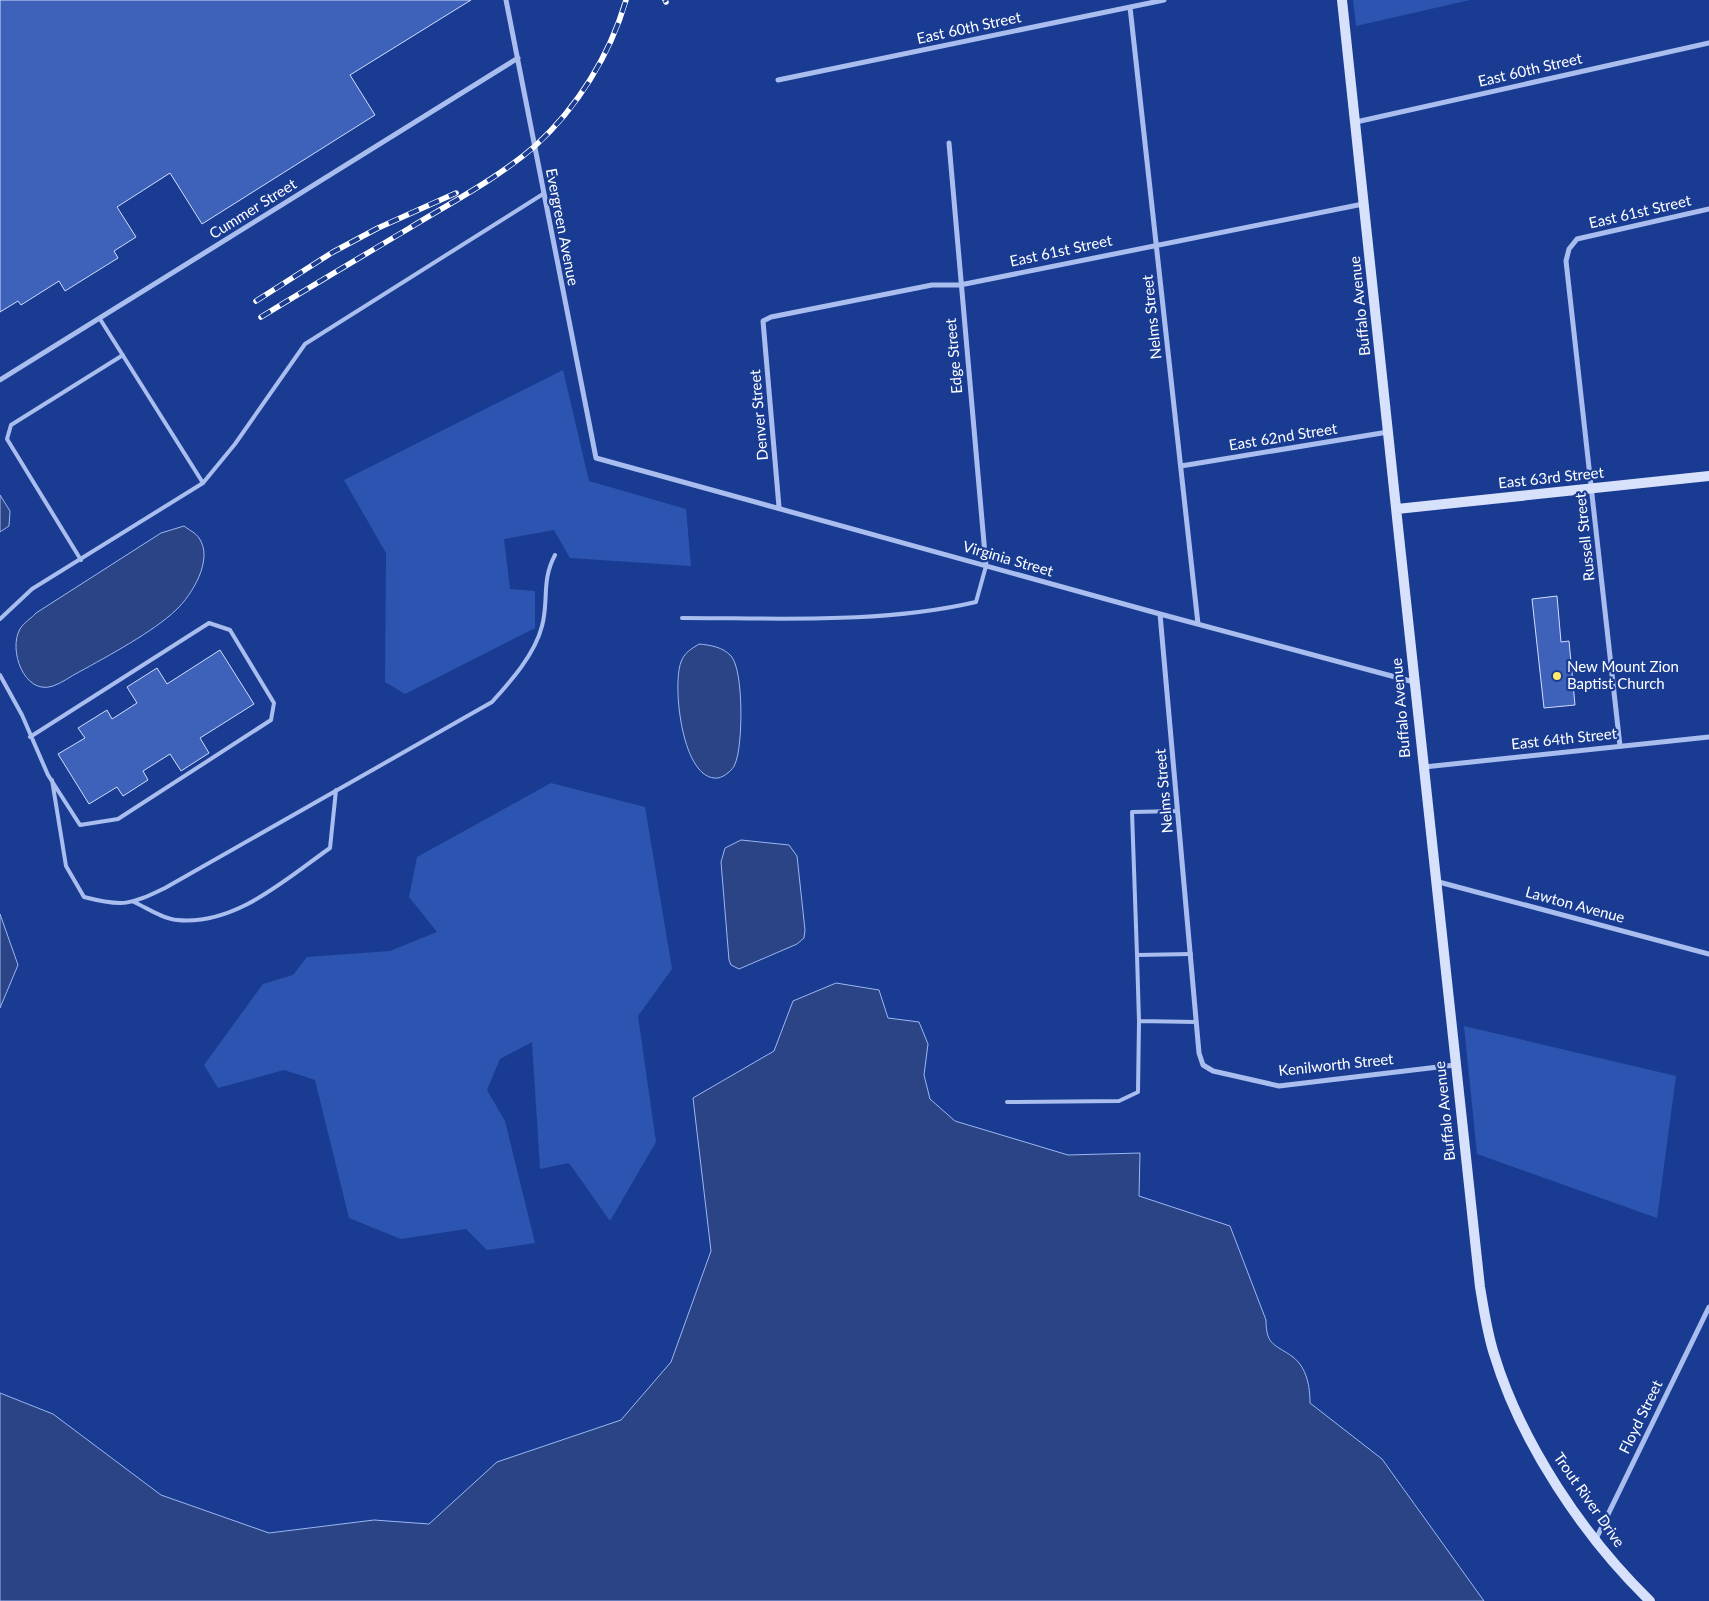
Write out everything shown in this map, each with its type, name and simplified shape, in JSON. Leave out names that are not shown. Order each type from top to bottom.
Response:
[{"type":"street","name":"Evergreen Avenue","points":[[506,0],[596,458]]},
{"type":"street","name":"East 60th Street","points":[[778,80],[1164,0]]},
{"type":"street","name":"Buffalo Avenue","points":[[1342,0],[1389,432],[1422,767],[1480,1287],[1487,1330],[1494,1355],[1516,1408]]},
{"type":"street","name":"Nelms Street","points":[[1130,7],[1198,624]]},
{"type":"street","name":"East 60th Street","points":[[1356,122],[1709,43]]},
{"type":"street","name":"Cummer Street","points":[[0,380],[518,58]]},
{"type":"street","name":"Edge Street","points":[[949,143],[986,566]]},
{"type":"street","name":"East 61st Street","points":[[763,321],[771,317],[932,285],[960,285],[1156,244],[1364,204]]},
{"type":"street","name":"East 61st Street","points":[[1577,239],[1709,209]]},
{"type":"street","name":"Russell Street","points":[[1577,239],[1569,249],[1566,261],[1620,746]]},
{"type":"street","name":"Denver Street","points":[[763,321],[779,507]]},
{"type":"street","name":"East 62nd Street","points":[[1181,466],[1389,432]]},
{"type":"street","name":"Virginia Street","points":[[596,458],[1414,682]]},
{"type":"street","name":"East 63rd Street","points":[[1397,509],[1709,476]]},
{"type":"street","name":"Nelms Street","points":[[1160,614],[1192,966]]},
{"type":"street","name":"East 64th Street","points":[[1422,767],[1709,737]]},
{"type":"street","name":"Lawton Avenue","points":[[1435,881],[1709,954]]},
{"type":"street","name":"Kenilworth Street","points":[[1192,966],[1199,1053],[1202,1065],[1213,1071],[1279,1086],[1455,1064]]},
{"type":"street","name":"Floyd Street","points":[[1596,1539],[1709,1307]]},
{"type":"street","name":"Trout River Drive","points":[[1516,1408],[1541,1458],[1596,1539],[1650,1601]]},
{"type":"lane","points":[[0,619],[32,589],[203,483],[235,444],[305,344],[543,194]]},
{"type":"lane","points":[[100,319],[203,483]]},
{"type":"lane","points":[[81,560],[7,438],[11,425],[123,355]]},
{"type":"lane","points":[[52,780],[66,866],[84,897],[114,904],[134,902],[165,888],[492,702],[520,670],[542,626],[547,569],[555,555]]},
{"type":"lane","points":[[682,618],[874,616],[950,608],[976,602],[986,566]]},
{"type":"lane","points":[[0,675],[22,715],[30,737],[52,780],[80,825],[118,819],[271,720],[274,703],[230,630],[209,623],[30,737]]},
{"type":"lane","points":[[134,902],[175,920],[203,920],[253,902],[330,848],[336,790]]},
{"type":"lane","points":[[1007,1102],[1119,1100],[1138,1092],[1139,1021],[1132,812],[1178,810]]},
{"type":"lane","points":[[1137,955],[1191,954]]},
{"type":"lane","points":[[1139,1021],[1196,1022]]},
{"type":"shaded area","points":[[1353,0],[1470,0],[1356,26]]},
{"type":"shaded area","points":[[563,370],[589,481],[686,509],[691,566],[570,558],[554,530],[504,539],[510,589],[535,591],[535,628],[405,694],[385,682],[386,553],[344,480]]},
{"type":"shaded area","points":[[0,495],[10,511],[9,526],[0,532]]},
{"type":"shaded area","points":[[184,526],[199,538],[204,556],[203,566],[194,586],[176,610],[155,627],[130,643],[56,685],[43,687],[34,684],[27,678],[21,669],[16,648],[20,629],[25,623],[36,613],[161,533]]},
{"type":"shaded area","points":[[699,644],[716,647],[728,653],[735,664],[738,676],[741,726],[738,755],[732,769],[718,778],[706,775],[696,765],[688,749],[679,710],[678,690],[681,662],[686,654]]},
{"type":"shaded area","points":[[551,783],[645,807],[672,969],[638,1016],[656,1142],[610,1221],[569,1163],[540,1169],[532,1042],[500,1059],[487,1090],[505,1121],[535,1243],[487,1250],[466,1229],[401,1239],[349,1218],[315,1080],[284,1070],[218,1088],[204,1065],[263,984],[293,975],[307,957],[390,951],[437,932],[409,897],[417,857]]},
{"type":"shaded area","points":[[741,840],[789,845],[797,856],[805,930],[804,938],[797,944],[739,969],[731,965],[729,960],[721,862],[725,848]]},
{"type":"shaded area","points":[[0,914],[18,965],[0,1008]]},
{"type":"shaded area","points":[[836,983],[879,990],[888,1018],[919,1022],[928,1044],[924,1075],[930,1099],[955,1121],[1068,1155],[1140,1153],[1139,1196],[1230,1226],[1266,1320],[1266,1329],[1270,1340],[1298,1361],[1302,1367],[1308,1384],[1310,1403],[1382,1459],[1484,1601],[0,1601],[0,1393],[53,1414],[161,1495],[269,1533],[374,1520],[429,1524],[497,1462],[621,1420],[671,1362],[711,1251],[693,1098],[774,1051],[793,1001]]},
{"type":"shaded area","points":[[1464,1026],[1676,1076],[1657,1218],[1477,1154]]},
{"type":"building","points":[[0,0],[471,0],[350,75],[375,115],[202,224],[170,173],[117,207],[136,237],[114,251],[118,258],[65,291],[59,281],[21,305],[18,301],[0,312]]},
{"type":"building","name":"New Mount Zion Baptist Church","points":[[1557,596],[1561,642],[1569,641],[1575,705],[1544,708],[1532,599]]},
{"type":"building","points":[[220,650],[254,704],[200,738],[209,753],[181,771],[170,754],[143,771],[148,780],[123,796],[117,787],[89,804],[58,754],[85,738],[78,728],[107,710],[112,719],[137,703],[127,687],[157,668],[167,684]]},
{"type":"railway","points":[[261,317],[473,190],[535,146],[565,115],[590,79],[611,41],[626,0]]},
{"type":"railway","points":[[256,301],[333,252],[378,228],[456,193]]},
{"type":"place","name":"New Mount Zion Baptist Church","points":[[1557,676]]}]
